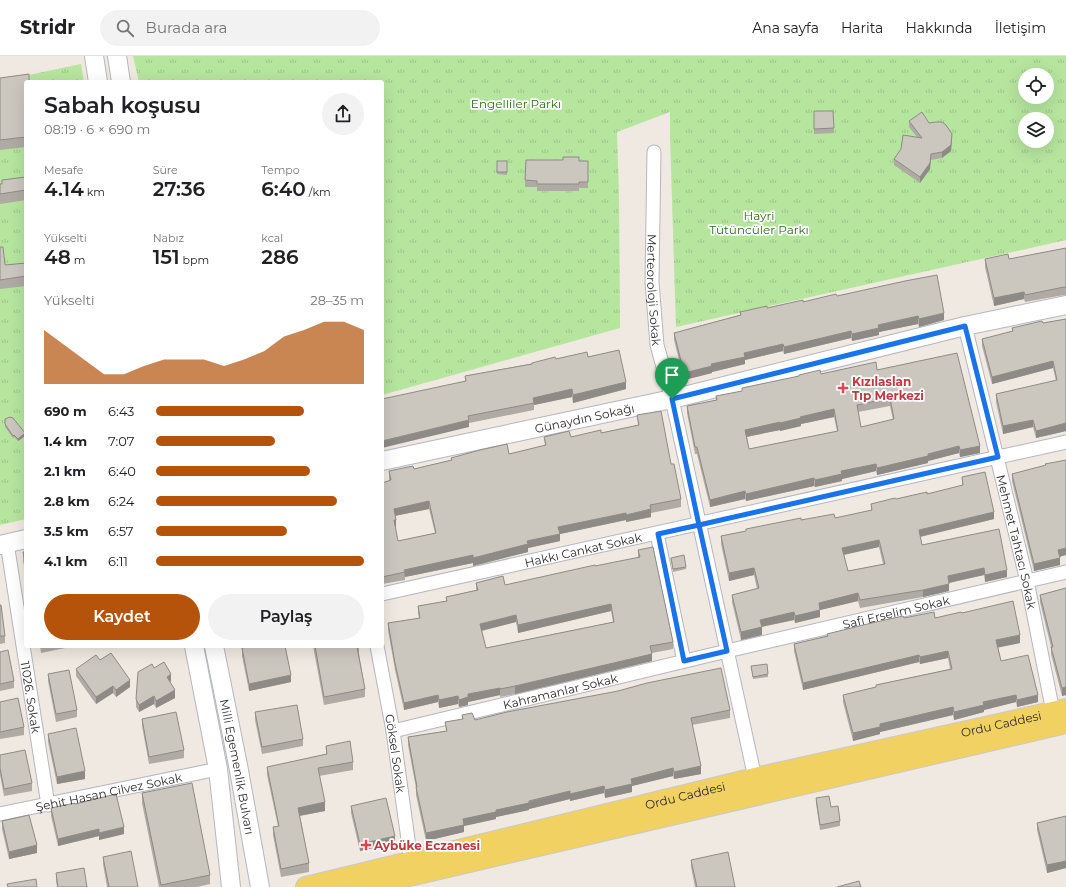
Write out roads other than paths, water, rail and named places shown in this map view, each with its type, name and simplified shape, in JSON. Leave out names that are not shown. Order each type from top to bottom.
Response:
[{"type":"main road","name":"Ordu Caddesi","points":[[306,887],[755,778],[1062,715]]},
{"type":"main road","name":"Ordu Caddesi","points":[[362,887],[1062,715]]},
{"type":"street","points":[[94,56],[98,80]]},
{"type":"street","points":[[117,56],[121,80]]},
{"type":"street","name":"Merteoroloji Sokak","points":[[654,152],[652,282],[657,345],[672,399],[755,778]]},
{"type":"street","name":"Günaydın Sokağı","points":[[384,461],[672,399],[965,326],[1066,305]]},
{"type":"street","name":"Mehmet Tahtacı Sokak","points":[[965,326],[1027,581],[1062,715]]},
{"type":"street","name":"Hakkı Cankat Sokak","points":[[384,594],[699,525],[1066,442]]},
{"type":"street","points":[[658,534],[684,661]]},
{"type":"street","points":[[4,544],[24,539]]},
{"type":"street","name":"11026. Sokak","points":[[4,544],[48,805]]},
{"type":"street","name":"Safi Erselim Sokak","points":[[727,651],[1066,572]]},
{"type":"street","name":"Milli Egemenlik Bulvarı","points":[[194,648],[218,769],[231,887]]},
{"type":"street","name":"Milli Egemenlik Bulvarı","points":[[214,648],[238,765],[260,887]]},
{"type":"street","name":"Göksel Sokak","points":[[377,648],[393,731],[411,861]]},
{"type":"street","name":"Kahramanlar Sokak","points":[[393,731],[727,651]]},
{"type":"street","name":"Şehit Hasan Cilvez Sokak","points":[[0,814],[218,769]]},
{"type":"place","name":"Kızılaslan Tıp Merkezi","points":[[843,388]]},
{"type":"place","name":"Aybüke Eczanesi","points":[[366,845]]},
{"type":"park label","name":"Engelliler Parkı","points":[[516,103]]},
{"type":"park label","name":"Hayri Tütüncüler Parkı","points":[[759,222]]}]
